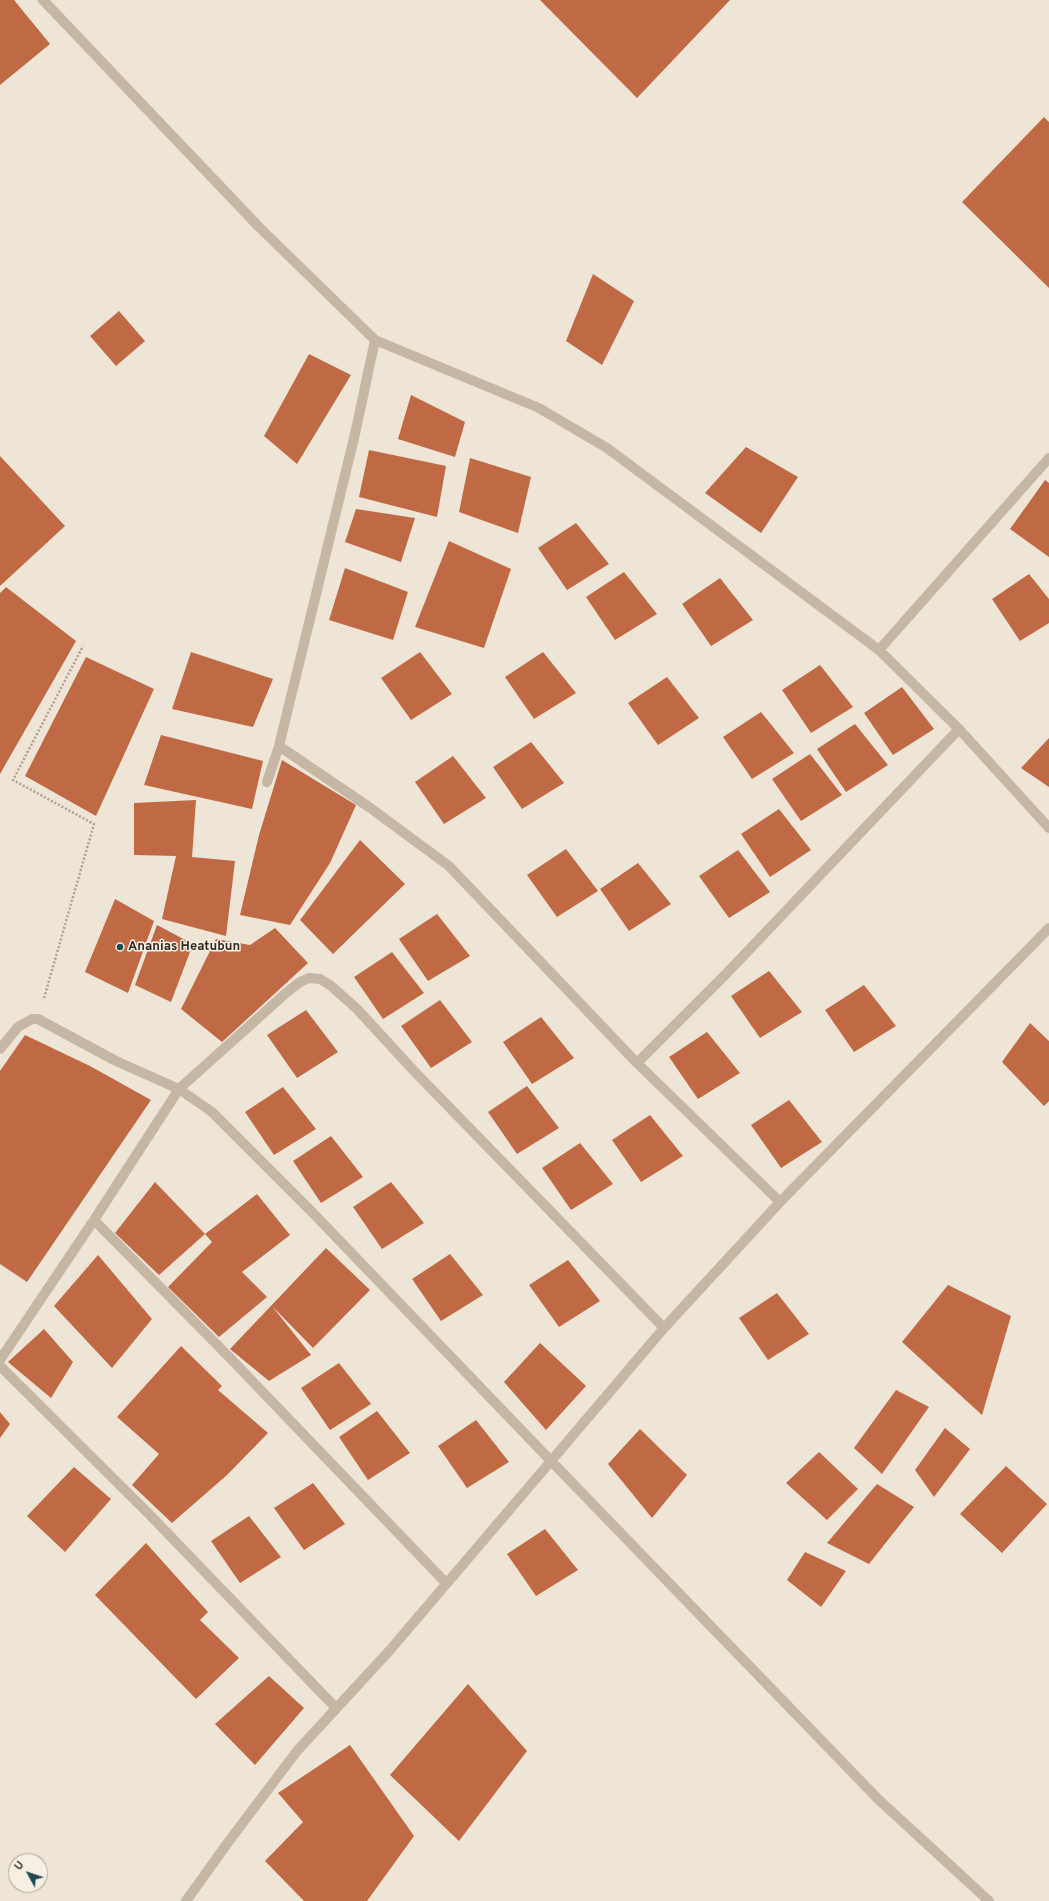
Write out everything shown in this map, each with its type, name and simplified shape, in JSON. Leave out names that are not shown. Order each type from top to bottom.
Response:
[{"type":"street","points":[[43,0],[259,227],[375,340],[539,408],[607,448],[879,650],[959,729],[1049,828]]},
{"type":"street","points":[[267,782],[279,746],[355,434],[375,340]]},
{"type":"street","points":[[879,650],[1049,458]]},
{"type":"street","points":[[637,1063],[726,974],[959,729]]},
{"type":"street","points":[[279,746],[369,807],[449,866],[637,1063],[780,1202]]},
{"type":"street","points":[[186,1901],[229,1840],[297,1751],[390,1650],[664,1328],[780,1202],[1049,928]]},
{"type":"street","points":[[0,1360],[94,1220],[179,1089],[286,992],[300,982],[309,978],[320,979],[330,985],[357,1009],[437,1095],[664,1328]]},
{"type":"street","points":[[0,1049],[18,1028],[32,1019],[38,1019],[116,1061],[179,1089],[212,1112],[237,1135],[419,1322],[551,1461],[879,1800],[989,1901]]},
{"type":"street","points":[[94,1220],[232,1360],[446,1583]]},
{"type":"street","points":[[0,1366],[143,1508],[336,1708]]},
{"type":"path","points":[[38,1019],[94,824],[13,780],[83,646]]},
{"type":"building","points":[[0,0],[14,0],[50,44],[0,85]]},
{"type":"building","points":[[540,0],[730,0],[637,98]]},
{"type":"building","points":[[1044,117],[1049,122],[1049,288],[962,202]]},
{"type":"building","points":[[593,274],[634,301],[602,365],[566,341]]},
{"type":"building","points":[[119,311],[145,341],[116,366],[90,336]]},
{"type":"building","points":[[309,354],[351,375],[297,464],[264,436]]},
{"type":"building","points":[[411,395],[465,422],[455,457],[398,439]]},
{"type":"building","points":[[746,447],[798,477],[761,533],[705,493]]},
{"type":"building","points":[[369,450],[446,466],[437,517],[359,497]]},
{"type":"building","points":[[0,456],[65,526],[0,586]]},
{"type":"building","points":[[470,458],[531,477],[518,533],[459,512]]},
{"type":"building","points":[[1045,480],[1049,483],[1049,557],[1010,529]]},
{"type":"building","points":[[356,509],[415,518],[401,562],[345,542]]},
{"type":"building","points":[[576,523],[609,564],[567,590],[538,548]]},
{"type":"building","points":[[449,541],[511,569],[484,648],[415,627]]},
{"type":"building","points":[[345,568],[408,592],[393,640],[329,620]]},
{"type":"building","points":[[624,572],[657,614],[615,640],[586,597]]},
{"type":"building","points":[[1029,574],[1049,599],[1049,623],[1020,641],[992,599]]},
{"type":"building","points":[[720,578],[753,620],[711,646],[682,604]]},
{"type":"building","points":[[6,587],[76,641],[0,774],[0,593]]},
{"type":"building","points":[[191,652],[273,679],[253,727],[172,709]]},
{"type":"building","points":[[420,652],[452,694],[411,720],[381,678]]},
{"type":"building","points":[[543,652],[576,693],[534,719],[505,677]]},
{"type":"building","points":[[86,657],[154,689],[96,816],[25,776]]},
{"type":"building","points":[[820,665],[853,707],[811,733],[782,690]]},
{"type":"building","points":[[667,677],[699,718],[658,745],[628,703]]},
{"type":"building","points":[[902,687],[934,729],[893,755],[864,713]]},
{"type":"building","points":[[761,712],[794,753],[752,779],[723,737]]},
{"type":"building","points":[[855,724],[888,765],[846,792],[817,749]]},
{"type":"building","points":[[161,735],[263,761],[252,809],[144,785]]},
{"type":"building","points":[[1049,738],[1049,787],[1021,768]]},
{"type":"building","points":[[531,742],[564,783],[522,809],[493,767]]},
{"type":"building","points":[[810,754],[842,795],[801,821],[772,779]]},
{"type":"building","points":[[453,756],[486,798],[444,824],[415,782]]},
{"type":"building","points":[[282,760],[356,805],[330,863],[290,925],[240,915],[259,835]]},
{"type":"building","points":[[196,800],[192,857],[235,861],[226,936],[162,919],[176,856],[134,855],[134,803]]},
{"type":"building","points":[[779,809],[811,850],[770,877],[741,834]]},
{"type":"building","points":[[360,840],[405,884],[333,954],[300,920]]},
{"type":"building","points":[[566,849],[598,891],[557,917],[527,875]]},
{"type":"building","points":[[738,850],[770,892],[729,918],[699,876]]},
{"type":"building","points":[[638,863],[671,904],[629,931],[600,889]]},
{"type":"building","name":"Ananias Heatubun","points":[[115,899],[154,921],[128,993],[85,972]]},
{"type":"building","points":[[437,914],[470,956],[428,981],[399,939]]},
{"type":"building","points":[[157,925],[193,944],[171,1002],[135,985]]},
{"type":"building","points":[[275,928],[308,963],[222,1042],[181,1009],[216,939],[250,945]]},
{"type":"building","points":[[392,952],[424,993],[383,1019],[354,977]]},
{"type":"building","points":[[769,971],[802,1012],[760,1038],[731,996]]},
{"type":"building","points":[[864,985],[896,1026],[854,1052],[825,1010]]},
{"type":"building","points":[[440,1000],[472,1042],[431,1068],[401,1026]]},
{"type":"building","points":[[306,1010],[338,1052],[297,1078],[267,1035]]},
{"type":"building","points":[[541,1017],[574,1058],[532,1084],[503,1042]]},
{"type":"building","points":[[1030,1023],[1049,1041],[1049,1101],[1044,1106],[1002,1062]]},
{"type":"building","points":[[707,1032],[740,1073],[698,1099],[669,1057]]},
{"type":"building","points":[[25,1035],[90,1066],[151,1100],[27,1282],[0,1264],[0,1071]]},
{"type":"building","points":[[527,1086],[559,1128],[517,1154],[488,1112]]},
{"type":"building","points":[[283,1087],[316,1129],[274,1155],[245,1112]]},
{"type":"building","points":[[789,1100],[822,1142],[781,1168],[751,1125]]},
{"type":"building","points":[[650,1115],[683,1156],[641,1182],[612,1140]]},
{"type":"building","points":[[331,1136],[363,1177],[321,1203],[293,1161]]},
{"type":"building","points":[[580,1143],[613,1184],[571,1210],[542,1168]]},
{"type":"building","points":[[155,1182],[205,1234],[159,1275],[115,1233]]},
{"type":"building","points":[[391,1182],[424,1223],[382,1249],[353,1207]]},
{"type":"building","points":[[257,1194],[290,1235],[242,1272],[267,1297],[219,1337],[168,1287],[212,1242],[205,1234]]},
{"type":"building","points":[[326,1248],[370,1290],[313,1348],[272,1306],[311,1355],[269,1381],[230,1349]]},
{"type":"building","points":[[450,1254],[483,1295],[441,1321],[412,1279]]},
{"type":"building","points":[[98,1255],[152,1319],[112,1368],[54,1306]]},
{"type":"building","points":[[568,1260],[600,1301],[559,1327],[529,1285]]},
{"type":"building","points":[[948,1285],[1011,1316],[982,1415],[902,1342]]},
{"type":"building","points":[[777,1293],[809,1334],[768,1360],[739,1318]]},
{"type":"building","points":[[44,1329],[73,1362],[51,1398],[8,1362]]},
{"type":"building","points":[[540,1343],[586,1386],[546,1430],[504,1382]]},
{"type":"building","points":[[181,1346],[222,1386],[218,1390],[268,1433],[227,1475],[172,1523],[132,1485],[159,1454],[117,1417]]},
{"type":"building","points":[[339,1363],[371,1404],[330,1430],[301,1388]]},
{"type":"building","points":[[896,1390],[929,1407],[882,1474],[854,1448]]},
{"type":"building","points":[[377,1411],[410,1453],[368,1480],[339,1437]]},
{"type":"building","points":[[0,1412],[10,1424],[0,1438]]},
{"type":"building","points":[[476,1420],[509,1462],[467,1488],[438,1446]]},
{"type":"building","points":[[945,1428],[970,1449],[934,1497],[915,1470]]},
{"type":"building","points":[[640,1429],[687,1475],[652,1518],[608,1464]]},
{"type":"building","points":[[819,1452],[858,1489],[827,1520],[786,1483]]},
{"type":"building","points":[[1006,1466],[1047,1504],[1002,1553],[960,1514]]},
{"type":"building","points":[[74,1467],[111,1499],[65,1552],[27,1516]]},
{"type":"building","points":[[313,1483],[345,1524],[304,1550],[274,1508]]},
{"type":"building","points":[[877,1484],[914,1507],[869,1564],[827,1543]]},
{"type":"building","points":[[249,1516],[281,1557],[240,1583],[211,1541]]},
{"type":"building","points":[[545,1529],[578,1570],[536,1596],[507,1554]]},
{"type":"building","points":[[146,1543],[208,1612],[200,1620],[239,1658],[196,1699],[95,1595]]},
{"type":"building","points":[[805,1552],[846,1571],[821,1607],[787,1580]]},
{"type":"building","points":[[269,1676],[304,1708],[255,1765],[215,1724]]},
{"type":"building","points":[[468,1684],[527,1751],[459,1841],[390,1775]]},
{"type":"building","points":[[350,1745],[414,1836],[367,1901],[304,1901],[265,1861],[303,1822],[278,1793]]},
{"type":"place","name":"Ananias Heatubun","points":[[120,947]]}]
